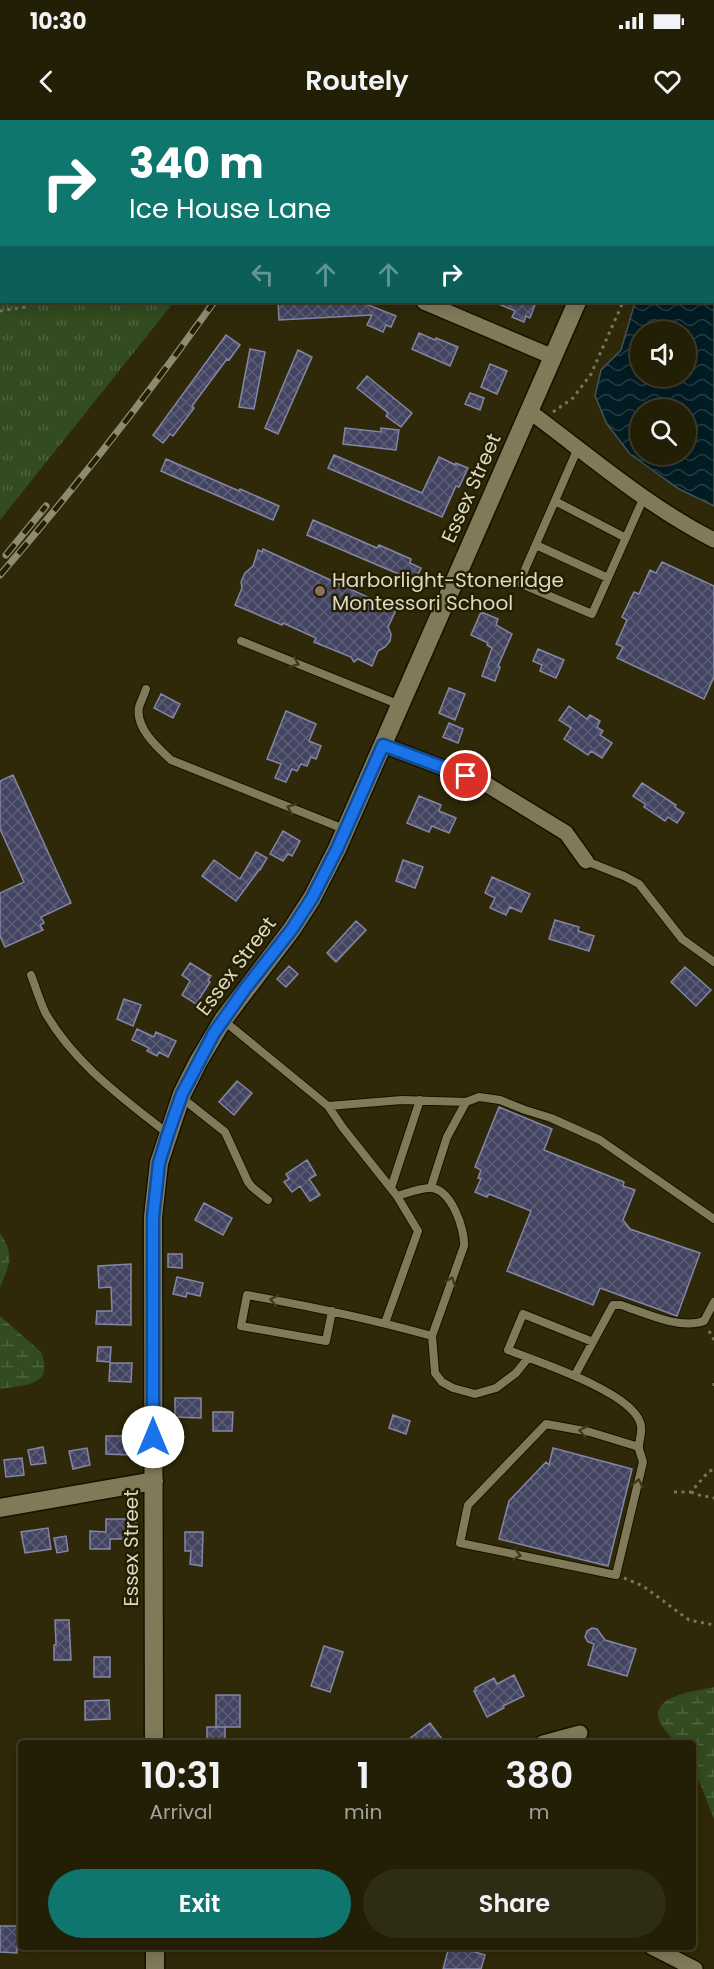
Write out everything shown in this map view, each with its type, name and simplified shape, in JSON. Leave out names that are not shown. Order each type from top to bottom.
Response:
[{"type":"main road","name":"Essex Street","points":[[154,1740],[153,1217],[159,1163],[181,1097],[198,1062],[223,1020],[292,929],[312,898],[536,416],[553,357],[578,303]]},
{"type":"main road","points":[[0,1508],[154,1481]]},
{"type":"main road","points":[[155,1950],[155,1969]]},
{"type":"street","points":[[426,303],[553,357]]},
{"type":"street","points":[[536,416],[644,497],[714,540]]},
{"type":"street","points":[[383,745],[486,784],[566,833],[586,861]]},
{"type":"street","points":[[554,1740],[580,1733]]},
{"type":"street","points":[[658,1950],[695,1969]]},
{"type":"lane","points":[[578,448],[519,583],[592,614],[644,497]]},
{"type":"lane","points":[[555,501],[626,538]]},
{"type":"lane","points":[[536,545],[608,578]]},
{"type":"lane","points":[[241,641],[400,705]]},
{"type":"lane","points":[[146,688],[138,710],[143,728],[171,760],[345,830]]},
{"type":"lane","points":[[586,861],[639,884],[682,939],[714,962]]},
{"type":"lane","points":[[31,975],[45,1012],[66,1044],[99,1077],[168,1134]]},
{"type":"lane","points":[[223,1020],[328,1106],[392,1188],[418,1231],[385,1323]]},
{"type":"lane","points":[[181,1097],[225,1132],[248,1182],[268,1200]]},
{"type":"lane","points":[[328,1106],[402,1100],[466,1102],[479,1097],[500,1100],[551,1118],[600,1140],[714,1219]]},
{"type":"lane","points":[[392,1188],[420,1100]]},
{"type":"lane","points":[[431,1187],[447,1137],[466,1102]]},
{"type":"lane","points":[[397,1196],[431,1187],[443,1192],[453,1205],[464,1234],[464,1246],[432,1336],[435,1373],[442,1382],[453,1388],[475,1394],[496,1388],[516,1373],[528,1358]]},
{"type":"lane","points":[[332,1311],[326,1341],[241,1326],[247,1295],[332,1311],[432,1336]]},
{"type":"lane","points":[[575,1375],[613,1305],[621,1305],[682,1324],[693,1325],[704,1321],[714,1302]]},
{"type":"lane","points":[[593,1342],[523,1314],[508,1350],[575,1375],[621,1401],[640,1421],[642,1431],[639,1447],[643,1462],[616,1575],[460,1543],[468,1505],[546,1424],[590,1432],[639,1447]]},
{"type":"path","points":[[0,311],[25,307],[27,303]]},
{"type":"path","points":[[536,416],[573,398],[591,374],[623,303]]},
{"type":"path","points":[[714,1383],[714,1388]]},
{"type":"path","points":[[691,1492],[709,1471],[714,1470]]},
{"type":"path","points":[[675,1492],[691,1492],[714,1498]]},
{"type":"path","points":[[616,1575],[643,1586],[688,1620],[714,1624]]},
{"type":"green space","points":[[0,303],[173,303],[0,520]]},
{"type":"green space","points":[[0,1233],[8,1247],[9,1260],[0,1287]]},
{"type":"green space","points":[[0,1316],[41,1352],[44,1372],[35,1382],[0,1389]]},
{"type":"green space","points":[[714,1687],[714,1819],[696,1774],[696,1740],[674,1740],[659,1720],[658,1712],[662,1705],[668,1700]]},
{"type":"water","points":[[635,303],[714,303],[714,506],[679,489],[645,465],[696,465],[696,399],[630,399],[630,454],[607,424],[595,396],[601,370],[621,350]]},
{"type":"building","points":[[278,303],[364,303],[396,316],[391,327],[386,325],[383,332],[367,325],[372,315],[279,320]]},
{"type":"building","points":[[496,303],[536,303],[530,318],[526,316],[524,322],[512,317],[515,311]]},
{"type":"building","points":[[419,333],[458,347],[450,366],[412,349]]},
{"type":"building","points":[[226,335],[240,345],[192,406],[194,408],[173,436],[170,434],[163,443],[153,435]]},
{"type":"building","points":[[250,349],[265,352],[254,409],[239,407]]},
{"type":"building","points":[[298,350],[312,357],[278,434],[265,428]]},
{"type":"building","points":[[490,364],[507,371],[497,394],[481,387]]},
{"type":"building","points":[[367,376],[412,413],[401,427],[386,416],[388,413],[357,388]]},
{"type":"building","points":[[470,393],[484,398],[480,410],[465,404]]},
{"type":"building","points":[[345,428],[381,432],[381,428],[399,430],[396,450],[343,444]]},
{"type":"building","points":[[334,455],[422,493],[439,457],[468,468],[459,487],[456,486],[442,517],[328,468]]},
{"type":"building","points":[[166,459],[279,506],[273,520],[161,471]]},
{"type":"building","points":[[313,520],[377,548],[379,545],[411,559],[410,563],[421,568],[415,581],[307,535]]},
{"type":"building","points":[[263,549],[396,610],[388,627],[391,634],[390,641],[378,651],[372,666],[358,659],[354,662],[351,657],[314,642],[316,638],[235,605],[245,573],[253,566],[258,550],[262,552]]},
{"type":"building","points":[[662,562],[714,586],[714,677],[704,699],[617,658],[623,647],[616,644],[627,620],[622,617],[634,592],[639,594],[650,570],[656,573]]},
{"type":"building","points":[[481,612],[498,619],[496,625],[512,634],[498,666],[500,667],[495,681],[482,676],[492,648],[487,645],[488,643],[471,635]]},
{"type":"building","points":[[538,649],[564,660],[556,678],[540,671],[542,665],[533,661]]},
{"type":"building","points":[[449,688],[465,694],[455,720],[439,713]]},
{"type":"building","points":[[161,694],[180,704],[173,718],[154,708]]},
{"type":"building","points":[[569,706],[587,719],[590,715],[600,721],[597,727],[603,731],[600,735],[612,743],[602,758],[591,751],[588,755],[564,739],[571,728],[559,720]]},
{"type":"building","points":[[286,711],[316,724],[309,741],[321,746],[316,759],[311,757],[307,766],[301,764],[297,771],[292,769],[286,782],[275,778],[281,764],[267,759]]},
{"type":"building","points":[[449,723],[463,729],[458,743],[443,737]]},
{"type":"building","points":[[13,775],[71,903],[41,917],[44,923],[40,925],[43,930],[5,947],[0,936],[0,893],[24,882],[0,829],[0,781]]},
{"type":"building","points":[[642,783],[676,805],[675,807],[684,813],[677,823],[668,817],[665,821],[644,807],[645,804],[633,796]]},
{"type":"building","points":[[419,796],[441,805],[439,811],[456,818],[449,833],[432,826],[429,832],[407,823]]},
{"type":"building","points":[[283,831],[300,841],[292,856],[288,854],[283,861],[270,854]]},
{"type":"building","points":[[256,852],[267,858],[236,901],[202,876],[214,860],[240,879]]},
{"type":"building","points":[[403,860],[423,867],[415,888],[396,881]]},
{"type":"building","points":[[492,877],[530,894],[521,912],[510,907],[506,915],[490,908],[495,898],[485,893]]},
{"type":"building","points":[[555,920],[579,927],[578,931],[594,936],[589,951],[549,939]]},
{"type":"building","points":[[356,921],[366,930],[336,962],[327,953]]},
{"type":"building","points":[[190,963],[211,976],[208,980],[210,982],[196,1004],[182,995],[190,981],[182,975]]},
{"type":"building","points":[[289,966],[298,974],[286,987],[277,979]]},
{"type":"building","points":[[685,967],[711,990],[696,1006],[671,982]]},
{"type":"building","points":[[124,999],[141,1005],[133,1026],[117,1019]]},
{"type":"building","points":[[137,1029],[154,1037],[156,1032],[176,1041],[168,1057],[159,1052],[157,1056],[147,1051],[149,1048],[132,1040]]},
{"type":"building","points":[[237,1081],[252,1093],[234,1115],[219,1102]]},
{"type":"building","points":[[499,1107],[552,1129],[544,1150],[624,1182],[623,1186],[635,1190],[623,1220],[630,1229],[700,1253],[677,1316],[600,1288],[593,1305],[507,1271],[531,1211],[489,1194],[487,1197],[475,1192],[481,1179],[478,1178],[481,1170],[475,1167]]},
{"type":"building","points":[[307,1160],[316,1175],[309,1179],[320,1195],[310,1201],[300,1186],[292,1192],[284,1182],[289,1179],[286,1174]]},
{"type":"building","points":[[204,1203],[232,1218],[223,1235],[195,1220]]},
{"type":"building","points":[[168,1254],[182,1254],[182,1268],[168,1267]]},
{"type":"building","points":[[131,1264],[131,1325],[96,1324],[97,1311],[112,1311],[111,1287],[99,1288],[98,1266]]},
{"type":"building","points":[[177,1277],[203,1283],[200,1296],[187,1293],[186,1297],[173,1294]]},
{"type":"building","points":[[98,1347],[111,1347],[110,1362],[97,1361]]},
{"type":"building","points":[[110,1363],[132,1363],[131,1382],[109,1381]]},
{"type":"building","points":[[175,1398],[201,1398],[201,1418],[175,1417]]},
{"type":"building","points":[[213,1412],[233,1412],[232,1431],[213,1431]]},
{"type":"building","points":[[393,1415],[410,1421],[406,1434],[389,1428]]},
{"type":"building","points":[[106,1436],[129,1436],[129,1455],[106,1454]]},
{"type":"building","points":[[43,1447],[46,1463],[31,1465],[28,1450]]},
{"type":"building","points":[[87,1448],[90,1465],[73,1469],[69,1451]]},
{"type":"building","points":[[553,1448],[632,1469],[608,1566],[499,1539],[509,1501],[546,1462],[549,1465]]},
{"type":"building","points":[[22,1458],[24,1475],[6,1477],[4,1460]]},
{"type":"building","points":[[106,1519],[136,1519],[135,1539],[110,1539],[110,1549],[90,1549],[90,1531],[106,1532]]},
{"type":"building","points":[[48,1528],[51,1549],[25,1553],[21,1532]]},
{"type":"building","points":[[185,1532],[203,1532],[202,1566],[190,1564],[191,1551],[185,1551]]},
{"type":"building","points":[[66,1536],[68,1551],[57,1553],[54,1538]]},
{"type":"building","points":[[55,1620],[69,1620],[71,1660],[54,1660]]},
{"type":"building","points":[[592,1628],[597,1629],[605,1640],[636,1649],[627,1676],[588,1665],[594,1644],[588,1642],[585,1637],[587,1631]]},
{"type":"building","points":[[324,1646],[343,1652],[330,1692],[311,1686]]},
{"type":"building","points":[[94,1657],[110,1657],[110,1677],[94,1677]]},
{"type":"building","points":[[514,1675],[524,1696],[487,1717],[474,1691],[476,1691],[475,1688],[494,1678],[497,1684]]},
{"type":"building","points":[[216,1695],[240,1695],[240,1727],[216,1727]]},
{"type":"building","points":[[109,1700],[110,1719],[85,1720],[85,1701]]},
{"type":"building","points":[[430,1723],[443,1740],[408,1740]]},
{"type":"building","points":[[207,1727],[225,1727],[225,1740],[207,1740]]},
{"type":"building","points":[[0,1926],[17,1926],[17,1953],[0,1952]]},
{"type":"building","points":[[448,1950],[468,1950],[485,1955],[481,1969],[443,1969]]},
{"type":"railway","points":[[0,575],[110,441],[213,303]]},
{"type":"railway","points":[[6,555],[46,506]]},
{"type":"place","name":"Harborlight-Stoneridge Montessori School","points":[[320,591]]},
{"type":"route","points":[[153,1437],[155,1189],[159,1163],[182,1094],[214,1033],[292,929],[312,898],[337,849],[383,745],[466,776]]}]
